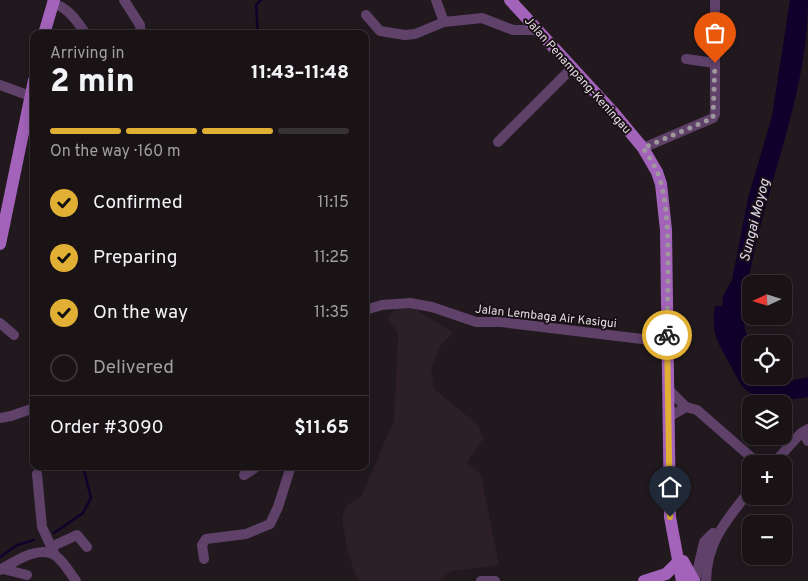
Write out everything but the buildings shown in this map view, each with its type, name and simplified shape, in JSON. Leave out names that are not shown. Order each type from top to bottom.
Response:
[{"type":"main road","name":"Jalan Penampang-Keningau","points":[[510,0],[643,148],[657,172],[663,197],[666,239],[670,517],[672,538],[682,581]]},
{"type":"main road","points":[[45,30],[53,2]]},
{"type":"main road","points":[[0,244],[30,96]]},
{"type":"main road","name":"Jalan Penampang-Keningau","points":[[672,538],[697,577]]},
{"type":"main road","points":[[644,581],[666,574],[677,563]]},
{"type":"main road","points":[[689,581],[697,577]]},
{"type":"street","points":[[124,0],[140,25],[141,30]]},
{"type":"street","points":[[436,0],[444,22]]},
{"type":"street","points":[[643,148],[713,118],[715,0]]},
{"type":"street","points":[[53,2],[72,14],[83,30]]},
{"type":"street","points":[[366,15],[380,31],[405,35],[415,34],[444,22],[482,18],[513,30],[538,30]]},
{"type":"street","points":[[686,59],[715,63]]},
{"type":"street","points":[[498,142],[573,68]]},
{"type":"street","points":[[0,85],[30,96]]},
{"type":"street","name":"Jalan Lembaga Air Kasigui","points":[[369,309],[382,305],[410,303],[432,307],[476,322],[501,322],[667,342]]},
{"type":"street","points":[[0,323],[14,335]]},
{"type":"street","points":[[668,389],[686,407],[707,416],[749,455]]},
{"type":"street","points":[[668,417],[677,410],[686,407]]},
{"type":"street","points":[[0,418],[30,409]]},
{"type":"street","points":[[782,455],[806,434]]},
{"type":"street","points":[[244,475],[252,470]]},
{"type":"street","points":[[204,559],[202,546],[206,539],[246,534],[270,524],[278,507],[290,470]]},
{"type":"street","points":[[37,474],[42,527],[54,550],[76,581]]},
{"type":"street","points":[[706,581],[697,577],[704,542],[722,527],[742,501]]},
{"type":"street","points":[[1,570],[22,558],[54,550],[77,535],[87,547]]},
{"type":"street","points":[[22,558],[28,578]]},
{"type":"street","points":[[1,570],[28,578]]},
{"type":"street","points":[[481,581],[495,581]]},
{"type":"shaded area","points":[[397,307],[415,309],[453,332],[439,347],[431,370],[434,389],[478,425],[483,439],[467,462],[481,475],[499,565],[451,571],[439,581],[360,581],[356,577],[347,548],[342,518],[346,506],[362,495],[394,420],[398,337],[396,329],[387,320]]},
{"type":"water","name":"Sungai Moyog","points":[[790,0],[808,0],[806,40],[790,119],[768,197],[749,275],[742,275],[742,325],[744,325],[747,335],[742,335],[742,385],[792,385],[792,380],[808,377],[808,397],[794,399],[792,399],[792,395],[755,395],[747,391],[741,385],[723,352],[717,339],[714,325],[715,306],[722,306],[723,296],[732,280],[748,198],[772,116]]},
{"type":"waterway","points":[[258,30],[256,5],[261,0]]},
{"type":"waterway","points":[[54,533],[83,513],[91,498],[84,470]]},
{"type":"waterway","points":[[0,557],[17,545],[34,540]]},
{"type":"way so far","points":[[667,335],[667,257],[663,197],[657,172],[643,148],[710,121],[713,118],[715,114],[715,63]]},
{"type":"route","points":[[667,335],[670,517]]}]
